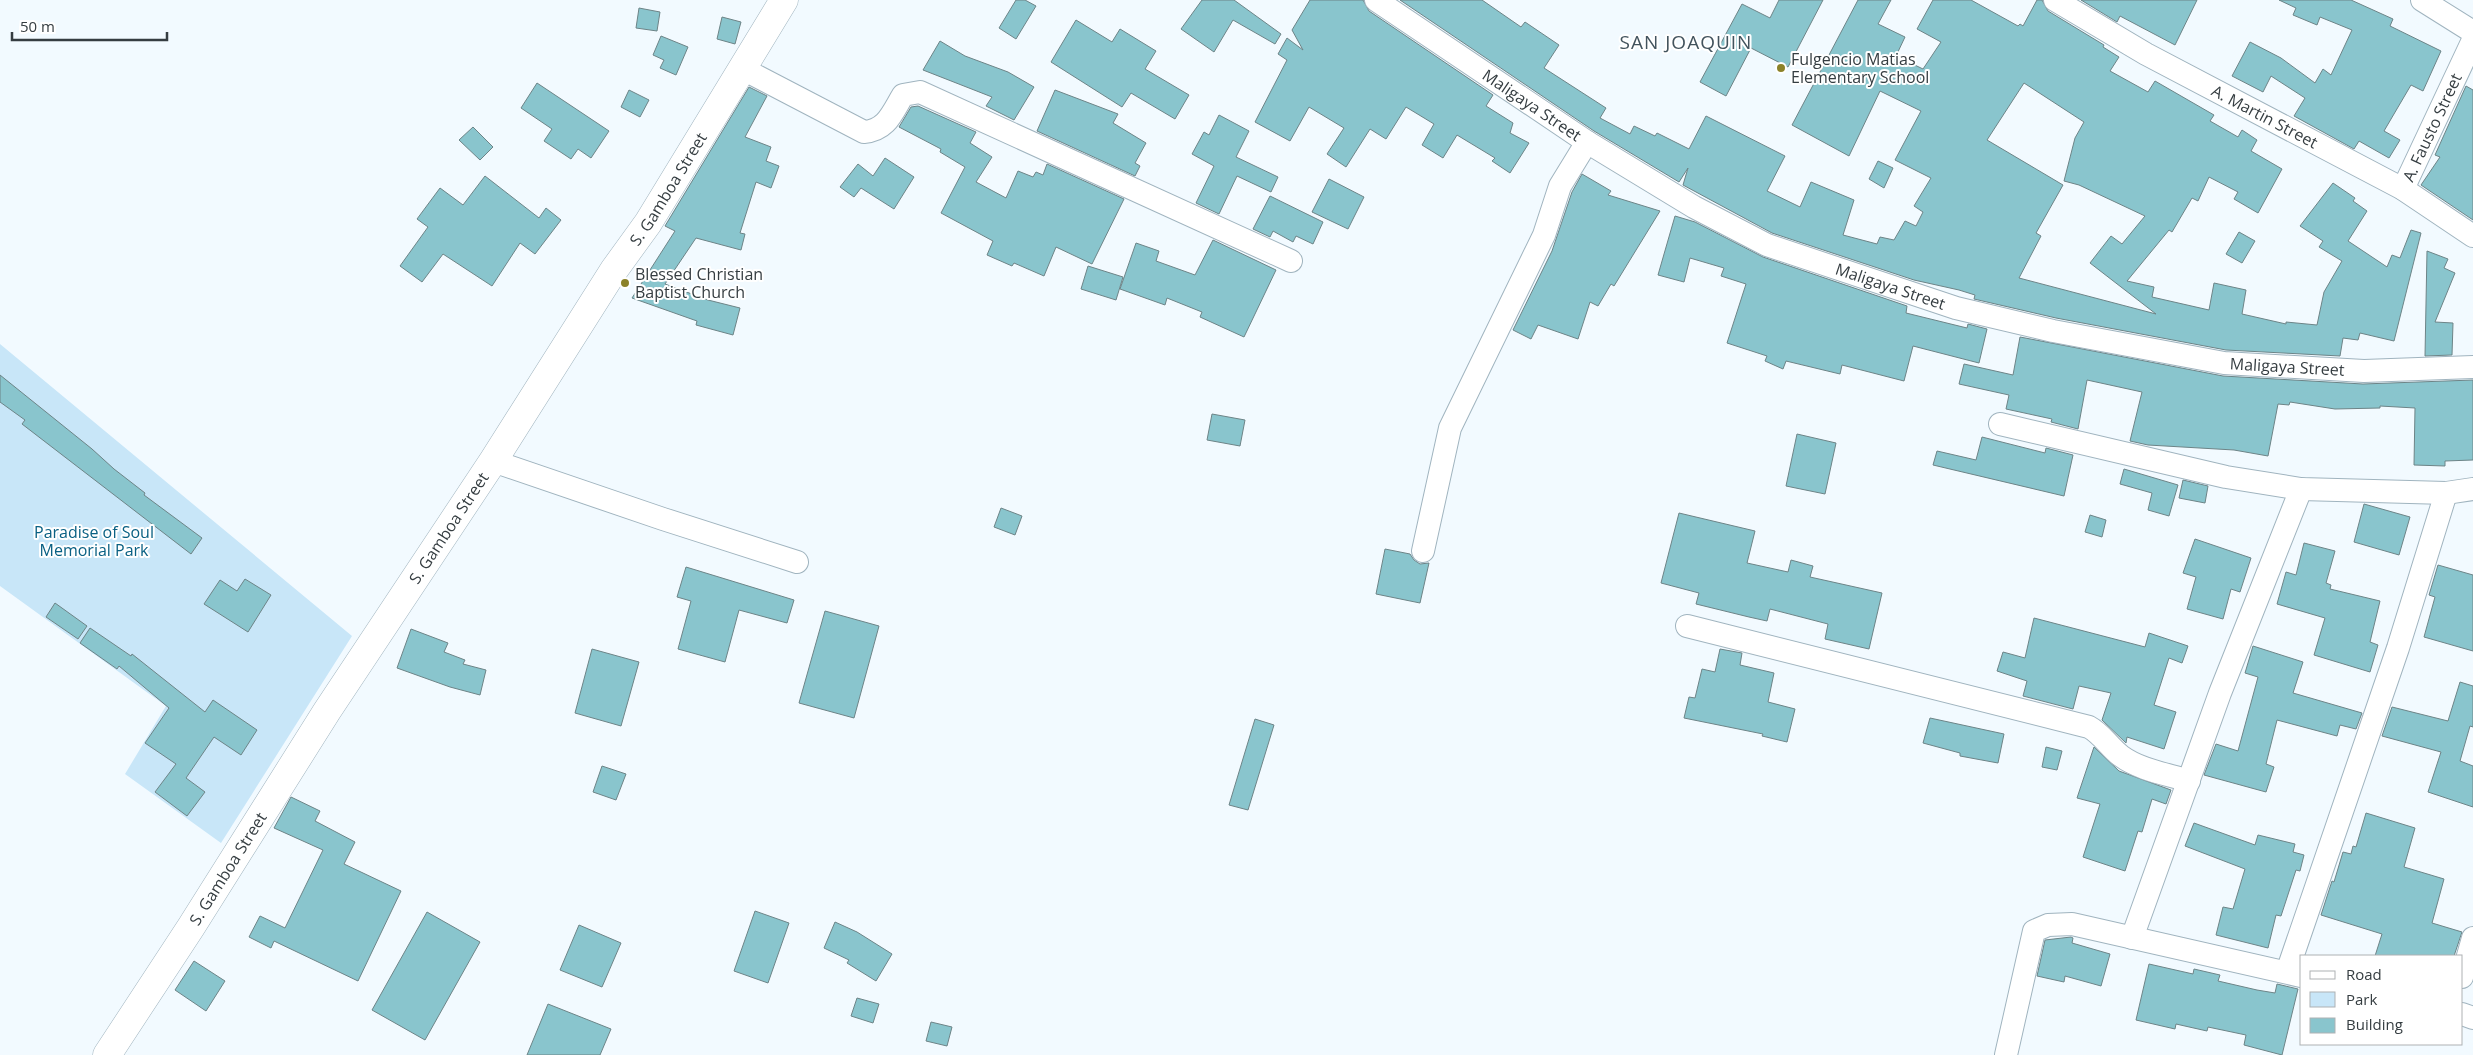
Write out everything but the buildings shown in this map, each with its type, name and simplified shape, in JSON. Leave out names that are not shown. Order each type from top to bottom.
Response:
[{"type":"main road","name":"S. Gamboa Street","points":[[107,1055],[327,711],[493,460],[614,270],[648,223],[784,0]]},
{"type":"street","name":"Maligaya Street","points":[[1376,0],[1587,142],[1694,207],[1767,244],[1956,308],[2053,331],[2224,363],[2364,371],[2473,367]]},
{"type":"street","name":"A. Martin Street","points":[[2055,0],[2146,54],[2403,188],[2473,236]]},
{"type":"street","points":[[2422,0],[2473,32]]},
{"type":"street","name":"A. Fausto Street","points":[[2403,188],[2473,40]]},
{"type":"street","points":[[743,69],[864,132],[873,132],[883,127],[903,95],[920,92],[1291,261]]},
{"type":"street","points":[[1423,551],[1450,428],[1544,235],[1560,186],[1587,142]]},
{"type":"street","points":[[2000,424],[2226,478],[2301,489],[2446,493],[2473,489]]},
{"type":"street","points":[[493,460],[663,519],[797,562]]},
{"type":"street","points":[[2132,938],[2220,693],[2301,489]]},
{"type":"street","points":[[2300,955],[2446,493]]},
{"type":"street","points":[[1687,626],[2089,727],[2097,731],[2122,756],[2141,766],[2189,781]]},
{"type":"street","points":[[2006,1055],[2034,930],[2048,925],[2072,924],[2294,974],[2300,955]]},
{"type":"street","points":[[2463,973],[2473,938]]},
{"type":"green space","name":"Paradise of Soul Memorial Park","points":[[0,344],[352,636],[221,843],[125,774],[166,706],[0,586]]},
{"type":"place","name":"Fulgencio Matias Elementary School","points":[[1781,68]]},
{"type":"place","name":"Blessed Christian Baptist Church","points":[[625,283]]},
{"type":"district","name":"SAN JOAQUIN","points":[[1686,42]]}]
